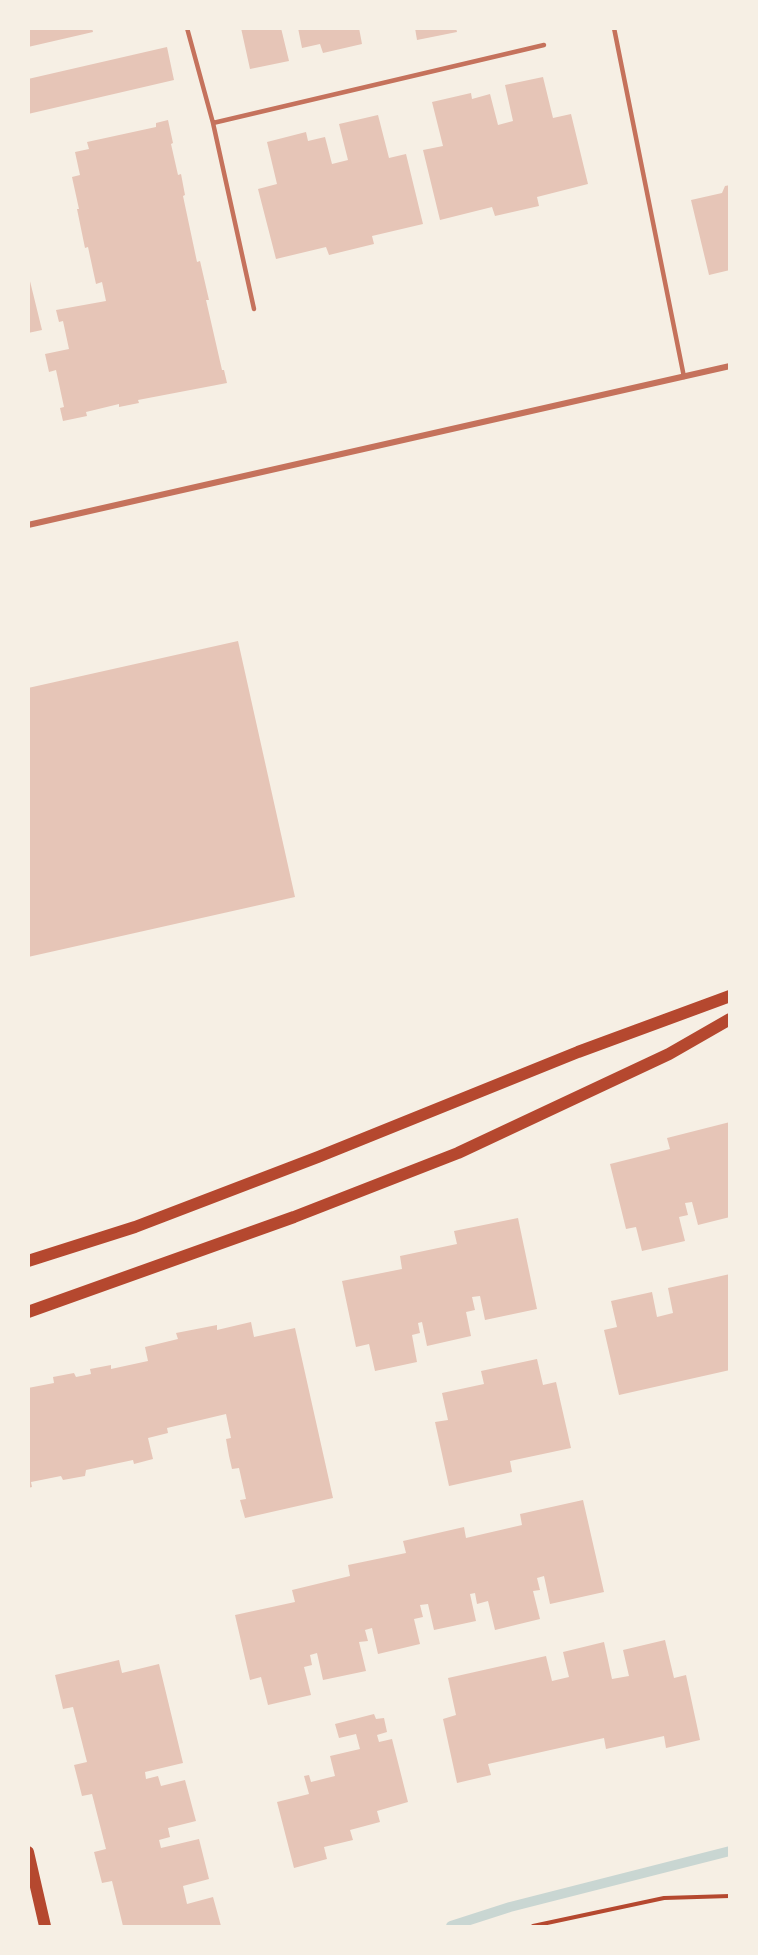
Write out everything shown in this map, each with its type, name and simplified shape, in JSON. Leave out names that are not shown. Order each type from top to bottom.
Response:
[{"type":"main road","points":[[28,1261],[135,1227],[318,1157],[578,1052],[729,996]]},
{"type":"main road","points":[[28,1312],[294,1217],[458,1153],[669,1054],[729,1019]]},
{"type":"main road","points":[[28,1852],[45,1926]]},
{"type":"street","points":[[28,525],[729,366]]},
{"type":"lane","points":[[187,28],[213,123],[254,309]]},
{"type":"lane","points":[[614,28],[684,377]]},
{"type":"lane","points":[[213,123],[544,45]]},
{"type":"path","points":[[533,1926],[664,1898],[729,1896]]},
{"type":"building","points":[[28,28],[92,28],[93,32],[28,47]]},
{"type":"building","points":[[241,28],[281,28],[289,61],[250,69]]},
{"type":"building","points":[[298,28],[359,28],[362,44],[323,53],[320,44],[302,48]]},
{"type":"building","points":[[415,28],[456,28],[457,32],[417,40]]},
{"type":"building","points":[[167,47],[174,80],[28,114],[28,79]]},
{"type":"building","points":[[543,77],[553,118],[571,114],[588,184],[537,197],[539,206],[495,216],[492,207],[440,220],[423,150],[443,146],[432,102],[471,93],[472,99],[490,94],[498,125],[513,121],[505,85]]},
{"type":"building","points":[[378,115],[389,158],[406,154],[423,224],[372,236],[374,244],[329,255],[326,247],[276,259],[258,189],[277,184],[267,142],[306,132],[308,141],[325,137],[332,164],[348,160],[339,124]]},
{"type":"building","points":[[168,120],[178,175],[181,174],[185,195],[183,196],[197,262],[200,261],[209,300],[206,300],[227,383],[138,400],[139,403],[119,407],[119,404],[86,412],[87,416],[63,421],[60,408],[64,407],[56,370],[49,372],[45,354],[69,349],[63,321],[59,322],[56,310],[106,301],[102,282],[96,284],[88,247],[85,248],[72,177],[80,175],[75,152],[89,149],[87,142],[156,127],[156,123]]},
{"type":"building","points":[[730,185],[730,270],[709,275],[691,200],[722,193],[725,186]]},
{"type":"building","points":[[28,273],[42,330],[28,333]]},
{"type":"building","points":[[238,641],[295,897],[28,957],[28,688]]},
{"type":"building","points":[[730,1122],[730,1217],[698,1225],[692,1202],[685,1203],[688,1215],[679,1217],[685,1241],[642,1251],[636,1227],[626,1229],[610,1164],[670,1149],[667,1138]]},
{"type":"building","points":[[518,1218],[537,1309],[485,1320],[480,1296],[472,1297],[475,1310],[466,1312],[471,1336],[427,1346],[422,1322],[418,1323],[420,1333],[412,1335],[417,1362],[375,1371],[369,1344],[356,1347],[342,1281],[402,1269],[400,1256],[457,1244],[454,1231]]},
{"type":"building","points":[[730,1274],[730,1370],[619,1395],[604,1330],[617,1327],[611,1301],[652,1292],[657,1317],[673,1313],[668,1288]]},
{"type":"building","points":[[251,1322],[254,1337],[295,1328],[333,1498],[245,1518],[240,1500],[246,1499],[239,1468],[232,1469],[229,1456],[226,1439],[231,1438],[226,1414],[167,1428],[168,1433],[148,1438],[153,1459],[134,1464],[133,1460],[86,1470],[85,1476],[63,1480],[61,1476],[31,1482],[32,1487],[28,1488],[28,1388],[54,1383],[53,1377],[74,1373],[76,1377],[91,1374],[90,1369],[111,1365],[111,1369],[148,1361],[145,1347],[178,1339],[176,1333],[217,1325],[217,1330]]},
{"type":"building","points":[[537,1359],[543,1385],[556,1382],[571,1448],[510,1461],[512,1472],[449,1486],[435,1422],[448,1420],[442,1393],[484,1384],[481,1371]]},
{"type":"building","points":[[583,1500],[604,1592],[550,1604],[544,1576],[537,1578],[540,1590],[533,1591],[540,1619],[495,1630],[488,1601],[477,1604],[475,1593],[470,1594],[476,1621],[434,1630],[428,1604],[420,1605],[423,1617],[414,1619],[420,1644],[378,1654],[372,1628],[365,1630],[368,1641],[359,1642],[366,1671],[323,1680],[317,1653],[310,1655],[312,1665],[304,1667],[311,1695],[268,1705],[261,1677],[250,1680],[235,1615],[295,1602],[292,1590],[350,1576],[348,1565],[406,1553],[403,1541],[464,1527],[466,1538],[522,1525],[520,1514]]},
{"type":"building","points":[[665,1640],[674,1678],[686,1675],[700,1740],[666,1748],[664,1736],[606,1749],[604,1738],[488,1764],[491,1775],[457,1783],[443,1719],[456,1715],[448,1678],[546,1656],[552,1681],[569,1677],[563,1652],[604,1642],[612,1679],[629,1676],[623,1650]]},
{"type":"building","points":[[119,1660],[122,1673],[159,1664],[183,1763],[145,1772],[146,1779],[158,1776],[161,1786],[185,1780],[196,1821],[168,1828],[170,1837],[159,1840],[161,1848],[199,1839],[209,1879],[183,1886],[187,1904],[213,1897],[221,1926],[123,1926],[112,1881],[102,1883],[94,1852],[106,1849],[92,1794],[82,1796],[74,1765],[87,1762],[73,1707],[63,1709],[55,1675]]},
{"type":"building","points":[[374,1714],[376,1719],[384,1718],[387,1732],[377,1735],[379,1742],[392,1739],[408,1802],[377,1811],[380,1822],[350,1830],[353,1840],[324,1847],[327,1859],[294,1868],[277,1802],[309,1794],[304,1776],[309,1775],[311,1782],[335,1776],[330,1756],[360,1749],[356,1734],[339,1738],[335,1724]]},
{"type":"waterway","points":[[451,1926],[510,1907],[730,1851]]}]
